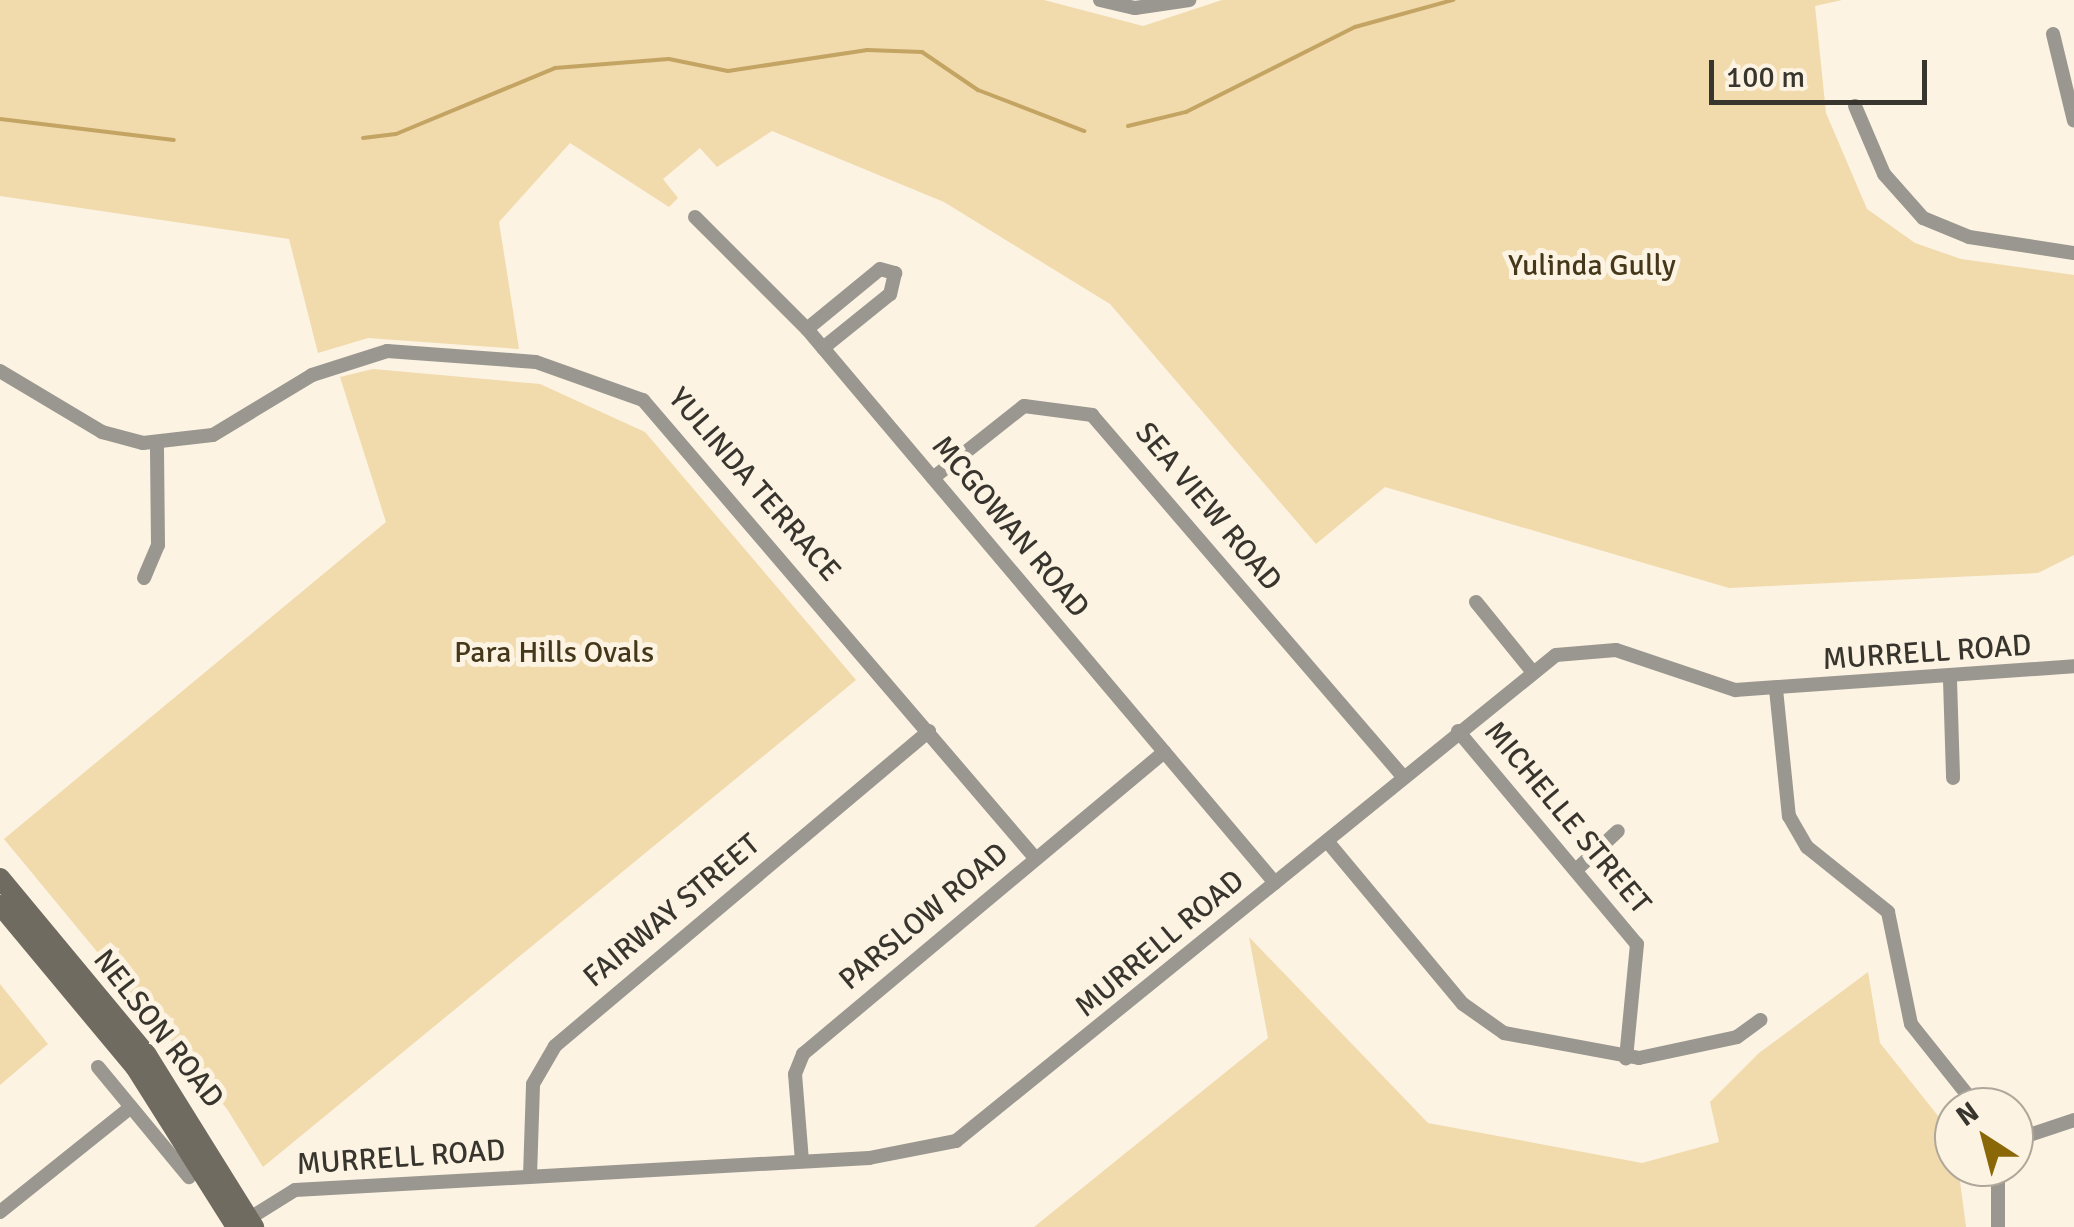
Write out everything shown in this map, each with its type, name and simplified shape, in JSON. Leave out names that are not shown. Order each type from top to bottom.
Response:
[{"type":"main road","name":"NELSON ROAD","points":[[2,891],[146,1083],[244,1225]]},
{"type":"street","points":[[1100,0],[1148,8],[1189,0]]},
{"type":"street","points":[[2054,34],[2074,121]]},
{"type":"street","points":[[1855,106],[1884,174],[1923,218],[1970,237],[2074,253]]},
{"type":"street","name":"MCGOWAN ROAD","points":[[695,216],[807,329],[1275,883]]},
{"type":"street","points":[[807,329],[880,269],[894,273],[890,294],[823,348]]},
{"type":"street","name":"YULINDA TERRACE","points":[[0,371],[102,432],[157,442],[213,435],[312,375],[387,351],[536,362],[614,388],[668,420],[1036,859]]},
{"type":"street","name":"SEA VIEW ROAD","points":[[933,478],[1024,406],[1092,415],[1403,776]]},
{"type":"street","points":[[144,578],[159,535],[157,442]]},
{"type":"street","points":[[1476,602],[1531,670]]},
{"type":"street","name":"MURRELL ROAD","points":[[244,1225],[295,1190],[912,1154],[970,1135],[1531,670],[1556,655],[1602,649],[1702,685],[1776,689],[1950,680],[2074,666]]},
{"type":"street","points":[[1950,680],[1953,778]]},
{"type":"street","points":[[1776,689],[1788,816],[1807,847],[1888,912],[1911,1024],[1961,1087]]},
{"type":"street","name":"FAIRWAY STREET","points":[[530,1176],[533,1084],[554,1046],[929,731]]},
{"type":"street","name":"MICHELLE STREET","points":[[1458,731],[1639,950],[1626,1058]]},
{"type":"street","name":"PARSLOW ROAD","points":[[802,1161],[795,1074],[803,1054],[1164,752]]},
{"type":"street","points":[[1576,870],[1618,831]]},
{"type":"street","points":[[1326,841],[1482,1020],[1533,1042],[1626,1058],[1715,1044],[1760,1020]]},
{"type":"street","points":[[98,1067],[188,1177]]},
{"type":"street","points":[[0,1212],[130,1108]]},
{"type":"street","points":[[2034,1133],[2074,1120]]},
{"type":"street","points":[[1998,1187],[1998,1227]]},
{"type":"green space","name":"Yulinda Gully","points":[[0,0],[1044,0],[1143,26],[1222,0],[1842,0],[1815,6],[1826,113],[1867,209],[1915,243],[1961,259],[2074,275],[2074,555],[2038,573],[1729,588],[1385,487],[1316,544],[1110,304],[944,202],[772,131],[717,167],[700,148],[663,179],[678,198],[669,207],[570,143],[499,222],[519,349],[368,338],[318,353],[289,239],[0,196]]},
{"type":"green space","name":"Para Hills Ovals","points":[[373,369],[540,384],[645,432],[856,680],[263,1167],[227,1109],[4,839],[386,522],[340,377]]},
{"type":"green space","points":[[1249,937],[1428,1123],[1642,1163],[1719,1142],[1710,1102],[1759,1053],[1868,972],[1880,1043],[1934,1111],[1934,1187],[1961,1187],[1966,1227],[1034,1227],[1268,1038]]},
{"type":"green space","points":[[0,984],[48,1044],[0,1085]]},
{"type":"waterway","points":[[1128,126],[1186,112],[1355,27],[1453,0]]},
{"type":"waterway","points":[[363,138],[396,134],[555,68],[669,59],[728,71],[867,50],[922,52],[978,90],[1084,131]]},
{"type":"waterway","points":[[0,119],[174,140]]}]
